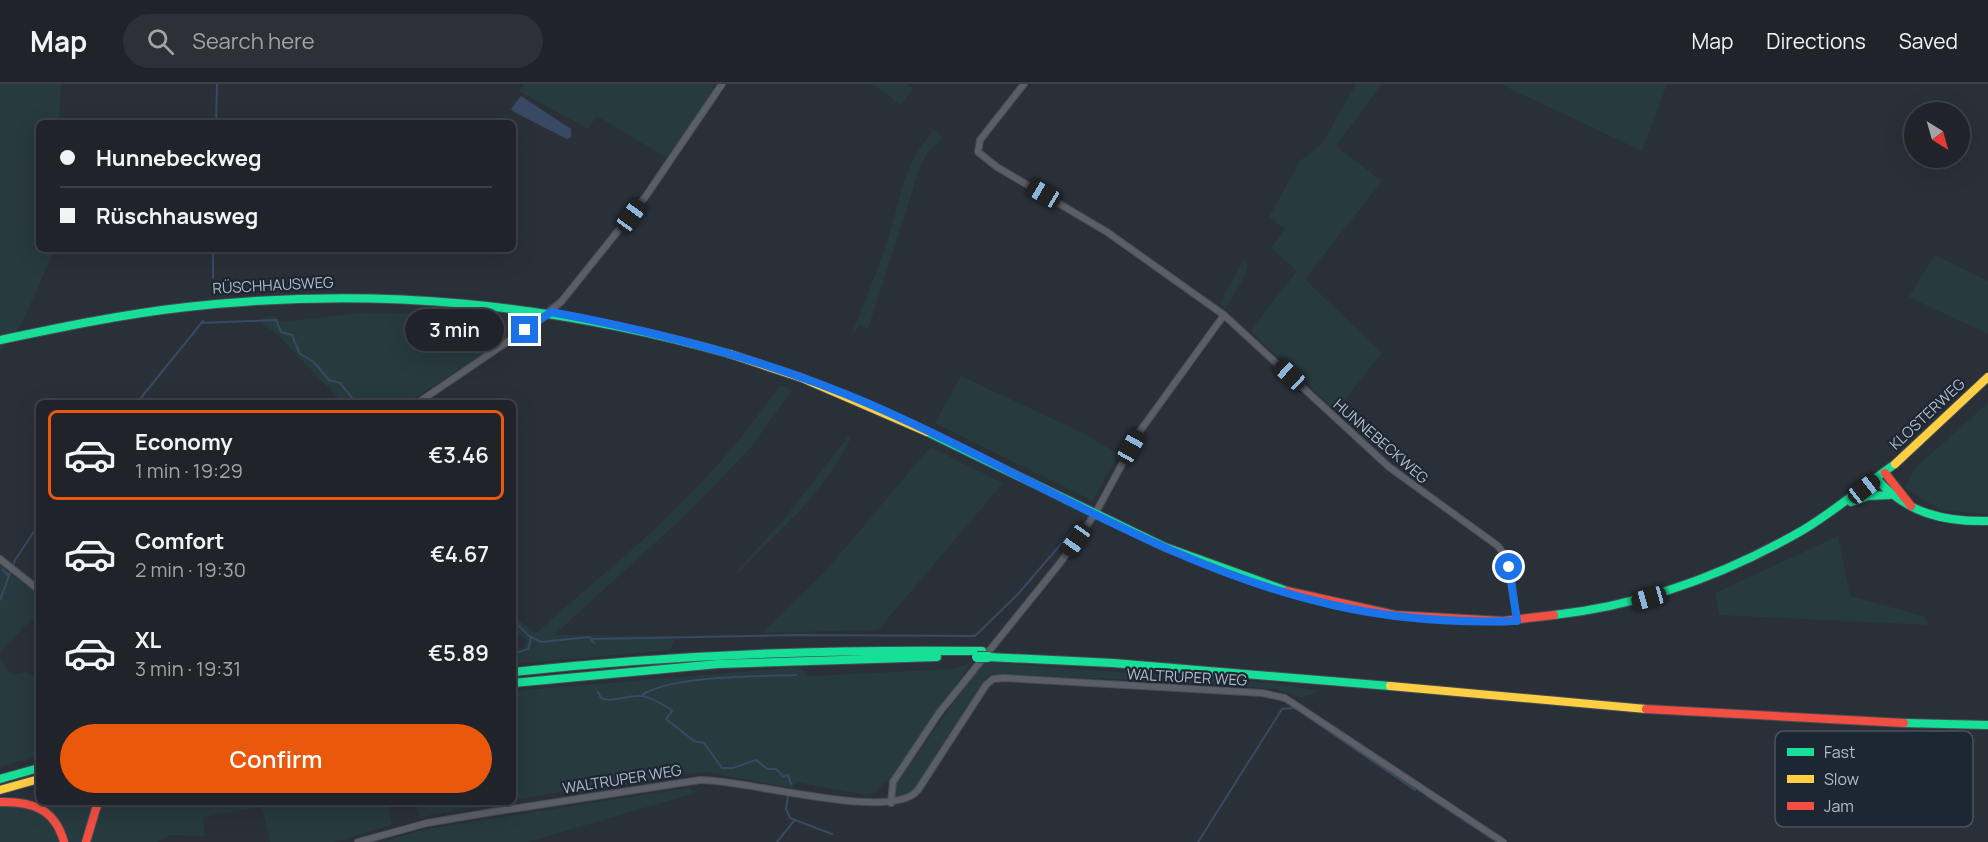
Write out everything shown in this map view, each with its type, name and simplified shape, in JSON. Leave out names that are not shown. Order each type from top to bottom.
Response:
[{"type":"main road","name":"RÜSCHHAUSWEG","points":[[0,340],[134,314],[262,299],[406,298],[551,312],[699,344],[812,381],[932,432],[1095,514],[1228,573],[1309,599],[1404,617],[1457,621],[1517,621],[1615,607],[1699,582],[1790,539],[1839,508],[1881,476]]},
{"type":"main road","name":"KLOSTERWEG","points":[[1881,476],[1988,377]]},
{"type":"main road","points":[[1881,476],[1889,495]]},
{"type":"main road","points":[[1881,476],[1911,506]]},
{"type":"main road","points":[[1839,508],[1868,496],[1889,495],[1948,520],[1988,521]]},
{"type":"main road","points":[[516,672],[675,656],[783,650],[985,654],[1201,662],[1699,709],[1841,716],[1988,718]]},
{"type":"main road","points":[[516,683],[718,664],[985,654],[1171,666],[1696,715],[1847,722],[1988,725]]},
{"type":"main road","points":[[0,777],[36,769]]},
{"type":"main road","points":[[0,790],[36,779]]},
{"type":"main road","points":[[0,802],[28,802],[43,808],[58,823],[64,842]]},
{"type":"main road","points":[[87,842],[97,805]]},
{"type":"street","points":[[422,400],[551,312],[581,279],[631,216],[722,84]]},
{"type":"street","name":"HUNNEBECKWEG","points":[[1024,84],[980,140],[978,152],[997,167],[1107,232],[1224,315],[1389,467],[1502,550],[1509,567],[1517,621]]},
{"type":"street","points":[[891,803],[893,782],[939,712],[1050,576],[1095,514],[1140,431],[1224,315]]},
{"type":"street","points":[[3,560],[36,587]]},
{"type":"street","name":"WALTRUPER WEG","points":[[358,842],[447,820],[700,780],[735,782],[858,803],[891,803],[907,800],[918,790],[986,685],[993,679],[1004,678],[1274,695],[1295,702],[1503,842]]},
{"type":"green space","points":[[0,84],[61,84],[59,120],[36,120],[36,252],[54,252],[22,323],[0,352]]},
{"type":"green space","points":[[524,84],[715,84],[707,100],[667,158],[597,116],[588,129],[519,91]]},
{"type":"green space","points":[[872,84],[907,84],[913,88],[901,105]]},
{"type":"green space","points":[[1356,84],[1382,84],[1336,146],[1382,181],[1305,279],[1382,353],[1336,411],[1250,331],[1297,271],[1271,248],[1285,229],[1269,217],[1300,161],[1322,144]]},
{"type":"green space","points":[[1500,84],[1667,84],[1642,151]]},
{"type":"green space","points":[[934,130],[943,138],[927,153],[920,167],[868,329],[860,325],[850,338],[883,254],[906,175],[916,154]]},
{"type":"green space","points":[[1935,255],[1988,281],[1988,334],[1909,297]]},
{"type":"green space","points":[[1244,259],[1247,263],[1246,274],[1225,308],[1220,303]]},
{"type":"green space","points":[[361,313],[440,314],[521,322],[523,328],[412,400],[340,400],[277,334],[262,324],[264,317],[275,316],[280,322]]},
{"type":"green space","points":[[961,376],[1083,433],[1118,454],[1093,501],[935,423]]},
{"type":"green space","points":[[780,385],[792,390],[753,445],[691,510],[554,635],[671,636],[674,641],[670,650],[516,664],[516,649],[523,648],[526,640],[516,632],[516,617],[535,633],[539,631],[683,502],[718,465]]},
{"type":"green space","points":[[1988,403],[1988,514],[1940,510],[1905,488],[1915,468]]},
{"type":"green space","points":[[849,435],[850,440],[832,471],[800,511],[723,587],[785,518]]},
{"type":"green space","points":[[930,447],[1003,483],[878,630],[762,633],[824,573]]},
{"type":"green space","points":[[1838,536],[1850,596],[1923,616],[1929,625],[1719,615],[1715,593]]},
{"type":"green space","points":[[0,561],[6,570],[36,594],[36,616],[0,653]]},
{"type":"green space","points":[[0,656],[7,671],[14,675],[26,672],[36,680],[36,756],[0,767]]},
{"type":"green space","points":[[972,662],[890,781],[885,781],[876,792],[865,795],[796,782],[793,788],[706,772],[622,782],[516,800],[516,691],[799,667],[810,676],[954,669]]},
{"type":"green space","points":[[982,662],[1273,683],[1320,691],[1302,698],[1276,689],[1160,681],[991,674],[986,678],[914,790],[899,798],[896,796],[895,786]]},
{"type":"green space","points":[[688,788],[695,793],[528,842],[381,842],[427,829]]},
{"type":"green space","points":[[0,805],[30,809],[45,816],[51,822],[59,842],[0,842]]},
{"type":"green space","points":[[41,805],[93,805],[83,842],[67,842]]},
{"type":"green space","points":[[102,805],[387,805],[392,825],[334,842],[270,842],[262,807],[203,817],[205,836],[169,835],[157,842],[91,842]]},
{"type":"green space","points":[[417,805],[489,805],[420,817]]},
{"type":"water","points":[[521,96],[571,129],[571,137],[567,139],[514,112],[511,109]]},
{"type":"waterway","points":[[216,120],[217,84]]},
{"type":"waterway","points":[[213,252],[213,278]]},
{"type":"waterway","points":[[201,323],[276,320],[281,332],[292,335],[300,354],[314,362],[329,380],[340,383],[354,400]]},
{"type":"waterway","points":[[139,400],[203,321]]},
{"type":"waterway","points":[[0,600],[15,560],[36,528]]},
{"type":"waterway","points":[[592,639],[796,635],[975,636],[1018,594],[1073,530]]},
{"type":"waterway","points":[[3,570],[9,576]]},
{"type":"waterway","points":[[516,623],[529,636],[541,642],[589,637],[594,643]]},
{"type":"waterway","points":[[516,653],[528,649],[531,638]]},
{"type":"waterway","points":[[642,695],[656,688],[694,680],[796,675]]},
{"type":"waterway","points":[[598,692],[601,698],[606,699],[647,697],[670,709],[672,711],[666,719],[694,741],[704,743],[722,768],[733,768],[756,760],[767,769],[776,769],[783,776],[788,775],[791,784]]},
{"type":"waterway","points":[[1198,842],[1282,709],[1293,708]]},
{"type":"waterway","points":[[1308,717],[1415,790]]},
{"type":"waterway","points":[[788,796],[786,809],[790,818],[832,834]]},
{"type":"waterway","points":[[1427,796],[1491,838]]},
{"type":"waterway","points":[[777,842],[794,821]]},
{"type":"traffic: fast","points":[[0,340],[116,317],[187,307],[326,298],[394,299],[461,303],[528,311],[662,336],[730,354]]},
{"type":"traffic: fast","points":[[927,432],[1165,547],[1287,591]]},
{"type":"traffic: fast","points":[[1554,615],[1651,596],[1683,586],[1744,561],[1815,523],[1895,464]]},
{"type":"traffic: fast","points":[[1877,479],[1900,500],[1927,513],[1956,520],[1988,521]]},
{"type":"traffic: fast","points":[[1851,502],[1868,496],[1889,495]]},
{"type":"traffic: fast","points":[[516,672],[630,661],[747,654],[982,651]]},
{"type":"traffic: fast","points":[[516,683],[718,664],[937,657]]},
{"type":"traffic: fast","points":[[977,657],[988,657]]},
{"type":"traffic: fast","points":[[988,657],[1113,663],[1390,686]]},
{"type":"traffic: fast","points":[[1904,723],[1988,725]]},
{"type":"traffic: fast","points":[[0,779],[36,769]]},
{"type":"traffic: slow","points":[[730,354],[802,378],[927,432]]},
{"type":"traffic: slow","points":[[1895,464],[1988,377]]},
{"type":"traffic: slow","points":[[1390,686],[1646,709]]},
{"type":"traffic: slow","points":[[0,790],[36,780]]},
{"type":"traffic: jam","points":[[1885,473],[1911,506]]},
{"type":"traffic: jam","points":[[1287,591],[1395,615],[1503,621],[1554,615]]},
{"type":"traffic: jam","points":[[1646,709],[1904,723]]},
{"type":"traffic: jam","points":[[0,802],[22,803],[41,809],[55,822],[64,842]]},
{"type":"traffic: jam","points":[[86,842],[97,805]]},
{"type":"route","points":[[525,330],[551,312],[699,344],[794,374],[910,422],[1188,557],[1269,587],[1332,605],[1404,617],[1484,622],[1517,621],[1509,567]]}]
